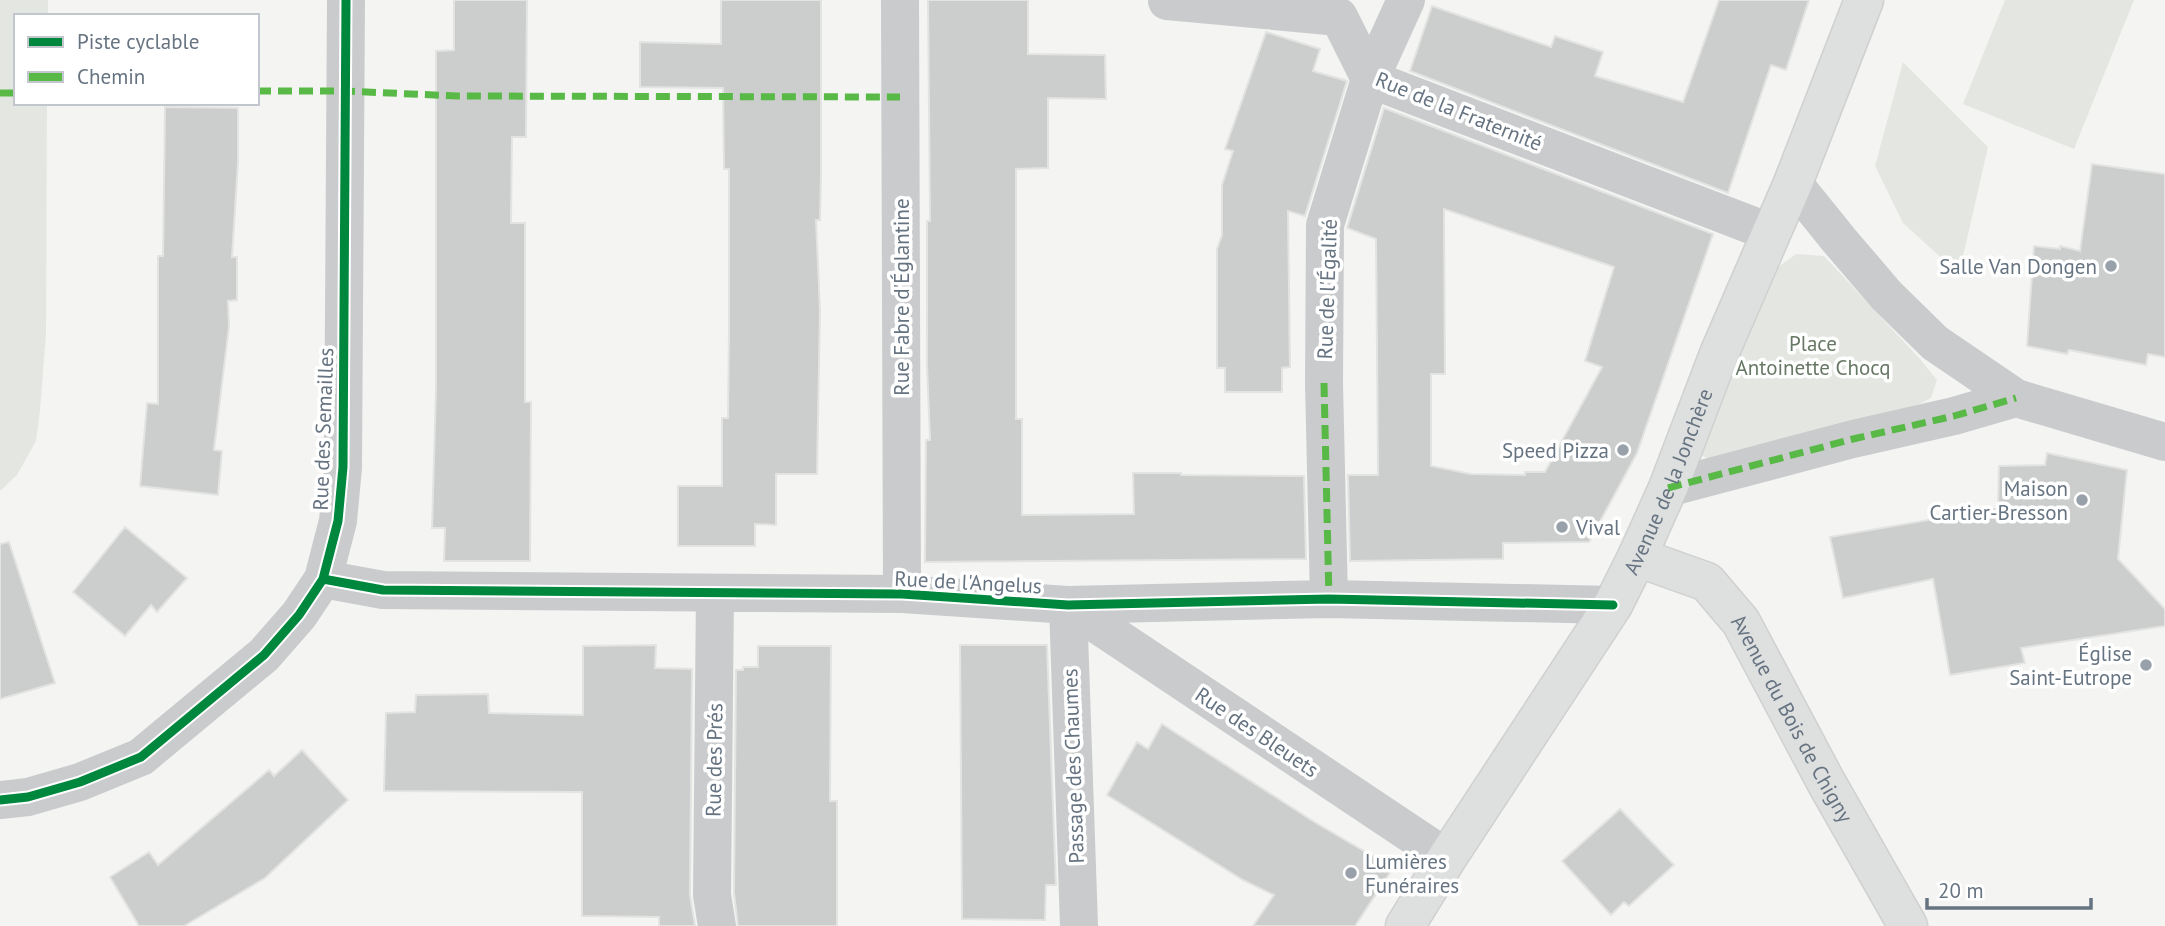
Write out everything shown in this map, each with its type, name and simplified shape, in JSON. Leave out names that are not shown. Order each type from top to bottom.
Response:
[{"type":"main road","name":"Avenue de la Jonchère","points":[[1405,926],[1613,605],[1637,557],[1668,488],[1719,354],[1793,183],[1864,0]]},
{"type":"main road","name":"Avenue du Bois de Chigny","points":[[1637,557],[1707,582],[1741,622],[1826,782],[1908,926]]},
{"type":"street","name":"Rue des Semailles","points":[[0,800],[28,797],[54,790],[141,757],[264,655],[299,615],[323,579],[338,521],[343,467],[346,0]]},
{"type":"street","name":"Rue Fabre d'Églantine","points":[[900,0],[902,594]]},
{"type":"street","name":"Rue de l'Égalité","points":[[1329,599],[1324,383],[1325,225],[1370,79],[1406,0]]},
{"type":"street","name":"Rue de la Fraternité","points":[[1167,1],[1339,17],[1370,79],[1772,233]]},
{"type":"street","points":[[1793,183],[1878,286],[1935,343],[2016,398],[2165,442]]},
{"type":"street","points":[[1668,488],[2016,398]]},
{"type":"street","name":"Rue de l'Angelus","points":[[323,579],[383,590],[902,594],[1068,605],[1329,599],[1613,605]]},
{"type":"street","name":"Rue des Prés","points":[[715,593],[712,895],[717,926]]},
{"type":"street","name":"Rue des Bleuets","points":[[1068,605],[1447,858]]},
{"type":"street","name":"Passage des Chaumes","points":[[1068,605],[1079,926]]},
{"type":"green space","points":[[0,0],[48,0],[48,14],[14,14],[14,105],[47,105],[46,334],[36,441],[17,475],[0,491]]},
{"type":"green space","points":[[2005,0],[2134,0],[2074,149],[1963,104]]},
{"type":"green space","points":[[1903,62],[1988,147],[1959,274],[1903,223],[1875,166]]},
{"type":"green space","name":"Place Antoinette Chocq","points":[[1796,254],[1824,256],[1937,380],[1931,398],[1914,407],[1714,461],[1700,455],[1764,277]]},
{"type":"building","points":[[454,0],[527,0],[526,137],[512,137],[511,223],[525,223],[525,402],[531,402],[530,561],[444,561],[445,528],[432,528],[436,387],[436,51],[454,50]]},
{"type":"building","points":[[721,0],[821,0],[821,177],[820,220],[816,220],[820,310],[817,474],[776,474],[776,525],[755,524],[755,546],[678,546],[678,486],[722,486],[722,418],[728,418],[729,327],[729,169],[724,169],[723,88],[640,87],[640,42],[721,44]]},
{"type":"building","points":[[928,0],[1028,0],[1028,54],[1105,55],[1106,99],[1048,98],[1048,168],[1016,169],[1016,419],[1022,419],[1022,515],[1134,514],[1133,473],[1304,476],[1306,559],[925,562],[926,440],[930,440],[927,365],[927,221],[930,221]]},
{"type":"building","points":[[1719,0],[1809,0],[1786,70],[1771,65],[1728,193],[1410,71],[1432,6],[1551,47],[1555,36],[1603,52],[1595,76],[1683,102]]},
{"type":"building","points":[[1266,32],[1320,49],[1313,71],[1347,81],[1305,216],[1288,211],[1290,367],[1282,368],[1282,392],[1225,392],[1225,368],[1217,368],[1217,249],[1222,235],[1222,185],[1233,151],[1225,149]]},
{"type":"building","points":[[165,107],[238,108],[238,162],[232,257],[237,257],[237,300],[228,301],[229,326],[214,450],[222,451],[218,495],[140,486],[147,403],[158,404],[158,256],[163,256]]},
{"type":"building","points":[[1384,108],[1713,234],[1637,453],[1589,542],[1503,543],[1503,559],[1350,561],[1348,475],[1378,475],[1376,239],[1347,228]],"holes":[[[1444,209],[1614,267],[1585,361],[1602,367],[1545,472],[1525,472],[1525,475],[1471,474],[1431,466],[1431,374],[1445,374]]]},
{"type":"building","name":"Salle Van Dongen","points":[[2092,164],[2165,174],[2165,357],[2148,354],[2146,365],[2069,350],[2067,354],[2027,346],[2034,246],[2060,249],[2060,246],[2080,251]]},
{"type":"building","points":[[2047,453],[2127,470],[2118,559],[2165,609],[2165,626],[2021,648],[2025,663],[1950,675],[1933,579],[1843,598],[1830,537],[1998,508],[1999,466],[2045,465]]},
{"type":"building","points":[[125,527],[187,578],[157,612],[151,605],[125,636],[73,592]]},
{"type":"building","points":[[9,542],[55,683],[0,699],[0,544]]},
{"type":"building","points":[[656,645],[655,668],[692,669],[690,895],[695,926],[659,926],[659,917],[582,916],[582,792],[384,791],[386,713],[415,712],[416,695],[488,694],[489,713],[583,715],[583,646]]},
{"type":"building","points":[[960,645],[1047,645],[1056,885],[1046,885],[1045,920],[962,919]]},
{"type":"building","points":[[758,646],[831,646],[830,801],[837,801],[837,926],[738,926],[734,893],[736,670],[758,667]]},
{"type":"building","points":[[1162,724],[1316,823],[1393,868],[1355,926],[1253,926],[1274,895],[1243,880],[1107,795],[1137,742],[1148,749]]},
{"type":"building","points":[[302,750],[348,800],[265,878],[184,926],[139,926],[110,877],[149,852],[158,865],[269,770],[274,776]]},
{"type":"building","points":[[1620,809],[1674,865],[1629,906],[1624,902],[1611,915],[1562,861]]},
{"type":"marked path","points":[[259,91],[344,91],[457,96],[900,97]]},
{"type":"marked path","points":[[0,93],[14,93]]},
{"type":"marked path","points":[[1324,383],[1329,599]]},
{"type":"marked path","points":[[1668,488],[2016,398]]},
{"type":"cycle path","points":[[0,800],[28,797],[80,782],[141,757],[264,655],[299,615],[323,579],[338,521],[343,467],[346,0]]},
{"type":"cycle path","points":[[323,579],[383,590],[902,594],[1068,605],[1329,599],[1613,605]]},
{"type":"place","name":"Salle Van Dongen","points":[[2111,266]]},
{"type":"place","name":"Speed Pizza","points":[[1623,450]]},
{"type":"place","name":"Maison Cartier-Bresson","points":[[2082,500]]},
{"type":"place","name":"Vival","points":[[1562,527]]},
{"type":"place","name":"Église Saint-Eutrope","points":[[2146,665]]},
{"type":"place","name":"Lumières Funéraires","points":[[1351,873]]}]
